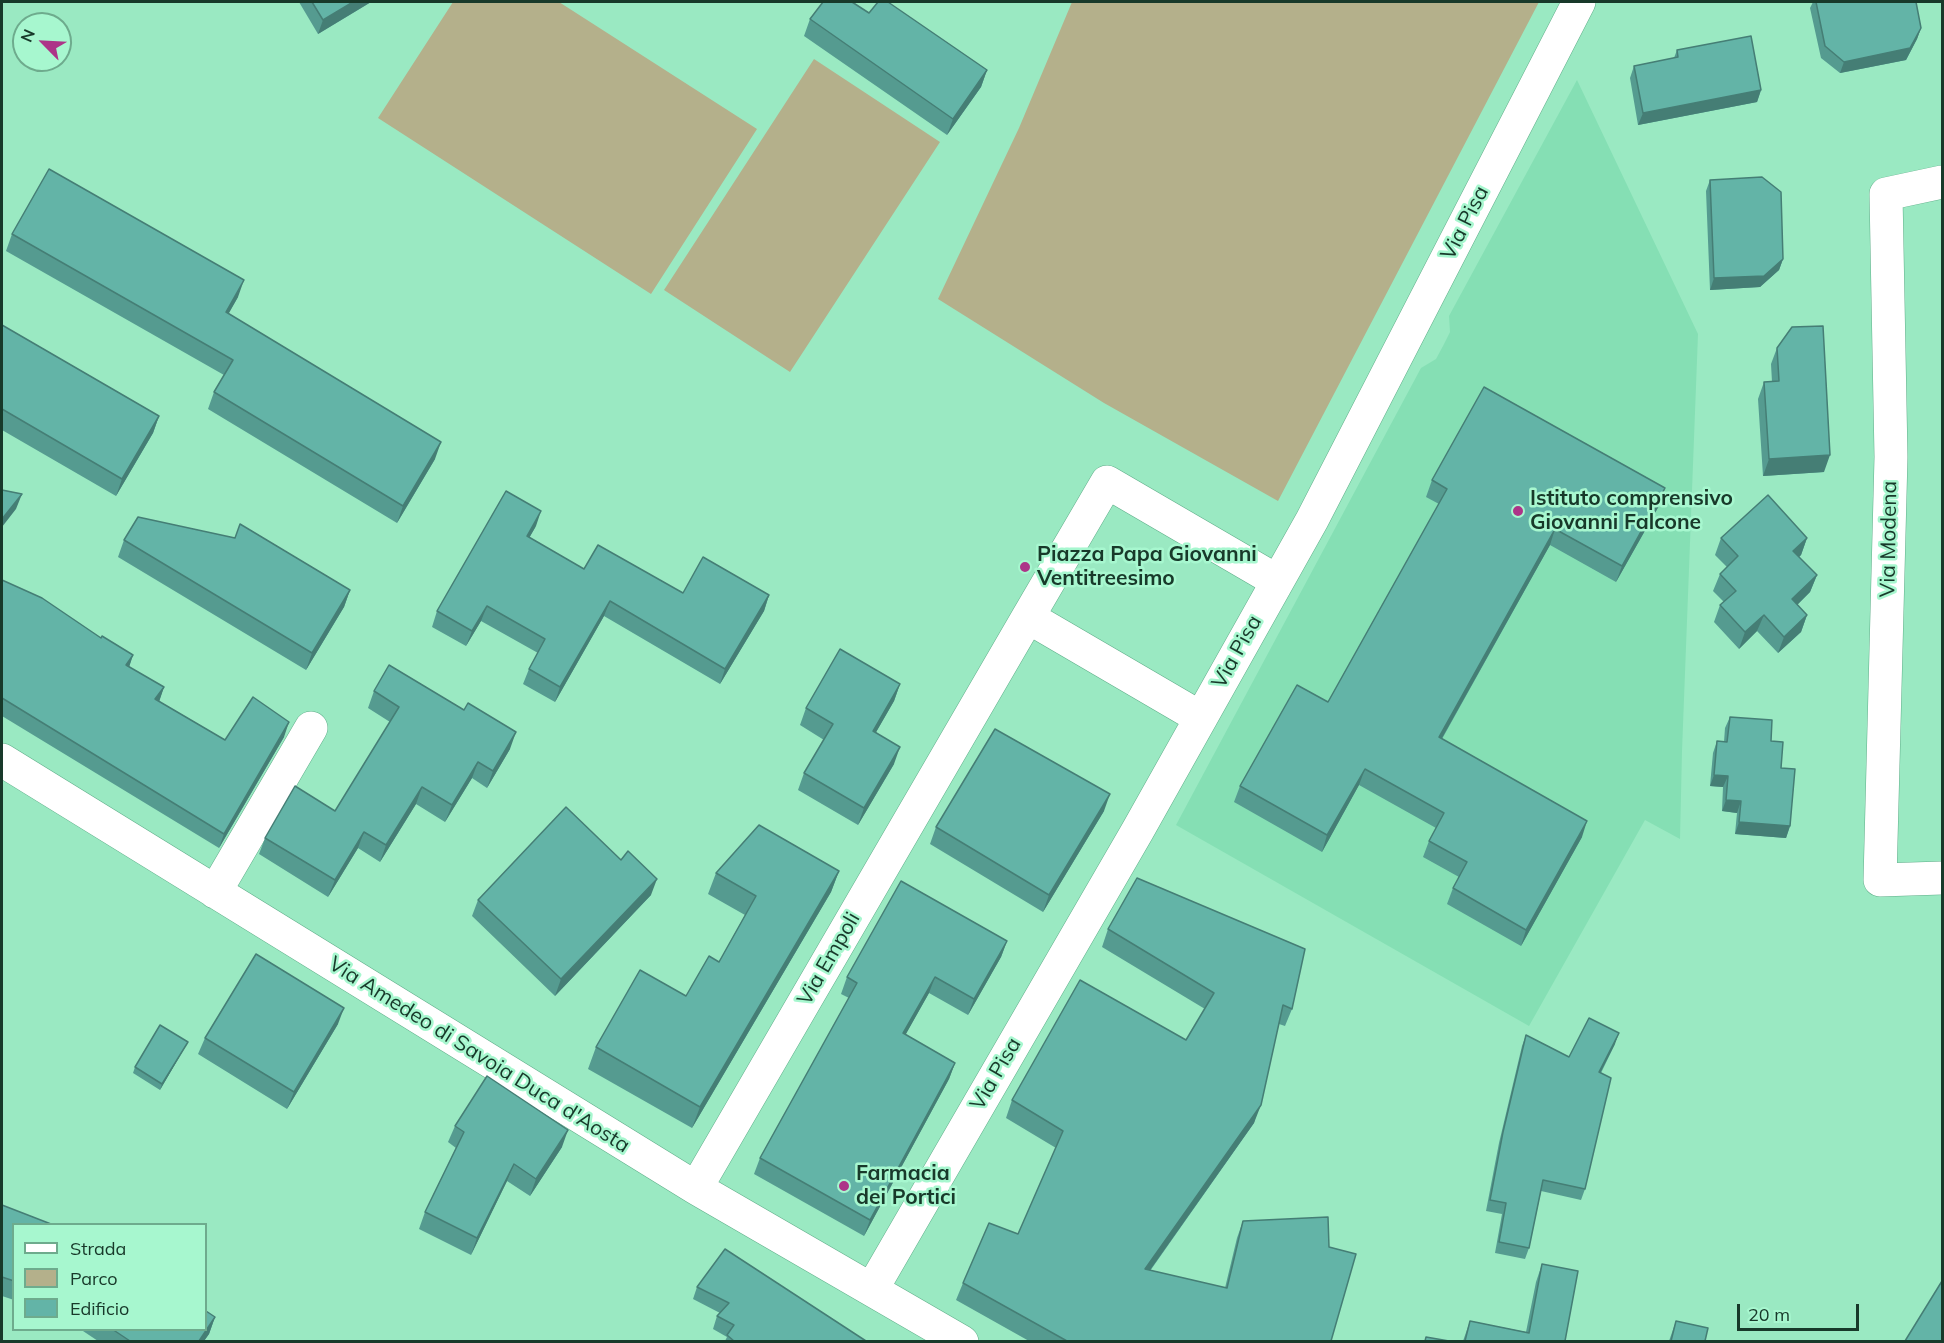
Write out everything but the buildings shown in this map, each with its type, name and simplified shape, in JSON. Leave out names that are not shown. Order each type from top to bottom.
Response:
[{"type":"street","name":"Via Pisa","points":[[872,1289],[1201,718],[1277,581],[1353,442],[1579,2]]},
{"type":"street","name":"Via Modena","points":[[1942,182],[1886,194],[1891,457],[1880,880],[1942,878]]},
{"type":"street","name":"Via Empoli","points":[[696,1188],[1107,482],[1277,581]]},
{"type":"street","points":[[1028,617],[1201,718]]},
{"type":"street","points":[[215,892],[311,728]]},
{"type":"street","name":"Via Amedeo di Savoia Duca d'Aosta","points":[[2,760],[696,1188],[962,1341]]},
{"type":"shaded area","name":"Istituto comprensivo Giovanni Falcone","points":[[1577,80],[1698,334],[1680,839],[1645,820],[1529,1026],[1176,825],[1421,368],[1436,359],[1443,346],[1450,332],[1449,316]]},
{"type":"green space","points":[[453,2],[559,2],[757,129],[651,294],[378,118]]},
{"type":"green space","points":[[1072,2],[1539,2],[1278,501],[1104,403],[938,299],[1019,128]]},
{"type":"green space","points":[[814,59],[940,142],[790,372],[664,290]]},
{"type":"place","name":"Istituto comprensivo Giovanni Falcone","points":[[1518,511]]},
{"type":"place","name":"Piazza Papa Giovanni Ventitreesimo","points":[[1025,567]]},
{"type":"place","name":"Farmacia dei Portici","points":[[844,1186]]}]
